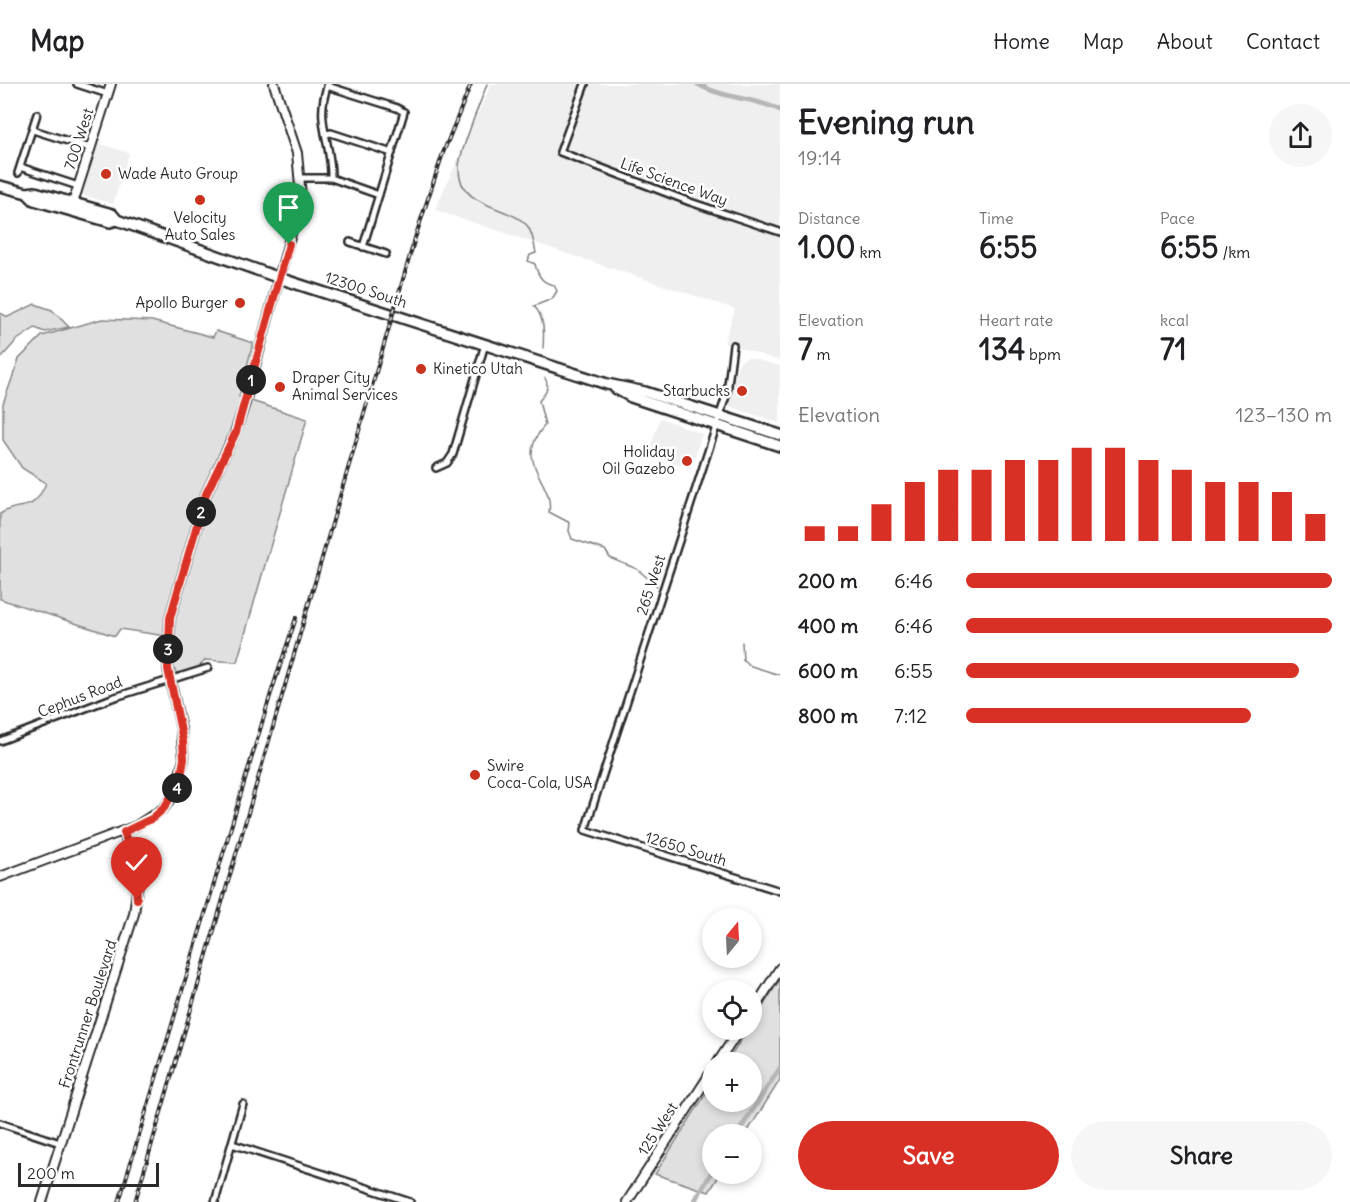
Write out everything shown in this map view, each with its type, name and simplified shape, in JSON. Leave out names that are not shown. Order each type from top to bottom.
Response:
[{"type":"main road","name":"12300 South","points":[[0,186],[27,194],[34,200],[99,219],[110,222],[117,220]]},
{"type":"main road","name":"12300 South","points":[[27,194],[35,192],[112,214],[117,220],[279,278],[607,384],[631,397],[780,435]]},
{"type":"main road","name":"12300 South","points":[[719,421],[780,446]]},
{"type":"street","points":[[77,84],[108,94]]},
{"type":"street","name":"700 West","points":[[73,203],[111,84]]},
{"type":"street","points":[[0,877],[124,832],[153,818],[164,808],[180,782],[184,759],[183,741],[170,680],[167,637],[170,618],[206,494],[236,432],[297,216],[300,178],[297,153],[274,84]]},
{"type":"street","name":"Life Science Way","points":[[585,84],[560,152],[690,202],[780,232]]},
{"type":"street","points":[[331,178],[321,114],[328,85],[404,112],[363,247]]},
{"type":"street","points":[[37,114],[19,170],[78,186]]},
{"type":"street","points":[[33,130],[90,148]]},
{"type":"street","points":[[325,134],[331,133],[392,153]]},
{"type":"street","points":[[300,178],[331,178],[379,195]]},
{"type":"street","points":[[350,242],[386,254]]},
{"type":"street","points":[[436,468],[447,463],[453,454],[485,344]]},
{"type":"street","name":"265 West","points":[[585,830],[719,421],[727,393],[733,345]]},
{"type":"street","name":"Cephus Road","points":[[0,741],[112,698],[208,668]]},
{"type":"street","name":"12650 South","points":[[585,830],[780,891]]},
{"type":"street","name":"Frontrunner Boulevard","points":[[42,1202],[134,914],[138,882],[124,832]]},
{"type":"street","points":[[762,996],[780,968]]},
{"type":"street","name":"125 West","points":[[627,1202],[702,1086]]},
{"type":"street","points":[[215,1202],[243,1104]]},
{"type":"street","points":[[0,1123],[60,1143]]},
{"type":"street","points":[[232,1144],[410,1202]]},
{"type":"shaded area","points":[[491,84],[780,84],[780,361],[724,343],[735,309],[435,210]]},
{"type":"shaded area","name":"Wade Auto Group","points":[[98,143],[129,153],[113,204],[82,195]]},
{"type":"shaded area","points":[[35,304],[52,310],[69,327],[45,332],[35,328],[17,340],[0,359],[0,313],[8,317]]},
{"type":"shaded area","points":[[102,319],[152,321],[213,337],[216,331],[253,343],[239,397],[307,419],[237,662],[205,660],[199,667],[177,673],[173,668],[172,637],[120,629],[115,636],[0,599],[0,514],[31,504],[46,483],[22,468],[3,440],[3,404],[19,359],[42,336]]},
{"type":"shaded area","points":[[747,357],[780,366],[780,423],[728,406],[738,364]]},
{"type":"shaded area","points":[[660,418],[702,434],[691,468],[648,455]]},
{"type":"shaded area","points":[[780,979],[780,1080],[762,1109],[762,1052],[733,1052],[741,1040],[762,1040],[762,1008]]},
{"type":"shaded area","points":[[702,1100],[702,1112],[760,1112],[752,1124],[702,1124],[702,1184],[714,1184],[709,1192],[655,1174]]},
{"type":"waterway","points":[[487,84],[460,160],[461,181],[476,199],[511,214],[521,220],[530,230],[536,253],[530,255],[528,261],[535,264],[541,278],[546,283],[554,285],[557,291],[552,299],[534,306],[542,321],[543,348]]},
{"type":"waterway","points":[[698,84],[718,93],[780,110]]},
{"type":"waterway","points":[[545,378],[547,387],[539,401],[545,425],[532,451],[536,471],[546,490],[549,512],[570,523],[569,531],[572,539],[605,550],[610,558],[637,569],[657,586]]},
{"type":"waterway","points":[[742,642],[743,660],[751,666],[780,675]]},
{"type":"waterway","points":[[744,1124],[780,1068]]},
{"type":"waterway","points":[[694,1202],[705,1184]]},
{"type":"railway","points":[[135,1202],[415,238],[443,153],[471,84]]},
{"type":"railway","points":[[119,1202],[271,693],[296,618]]},
{"type":"place","name":"Wade Auto Group","points":[[106,174]]},
{"type":"place","name":"Velocity Auto Sales","points":[[200,200]]},
{"type":"place","name":"Apollo Burger","points":[[240,303]]},
{"type":"place","name":"Kinetico Utah","points":[[421,369]]},
{"type":"place","name":"Draper City Animal Services","points":[[280,387]]},
{"type":"place","name":"Starbucks","points":[[742,391]]},
{"type":"place","name":"Holiday Oil Gazebo","points":[[687,461]]},
{"type":"place","name":"Swire Coca-Cola, USA","points":[[475,775]]},
{"type":"route","points":[[137,899],[138,882],[135,865],[124,832],[153,818],[164,808],[180,782],[184,759],[181,729],[168,669],[167,637],[170,618],[206,494],[236,432],[289,244]]}]
